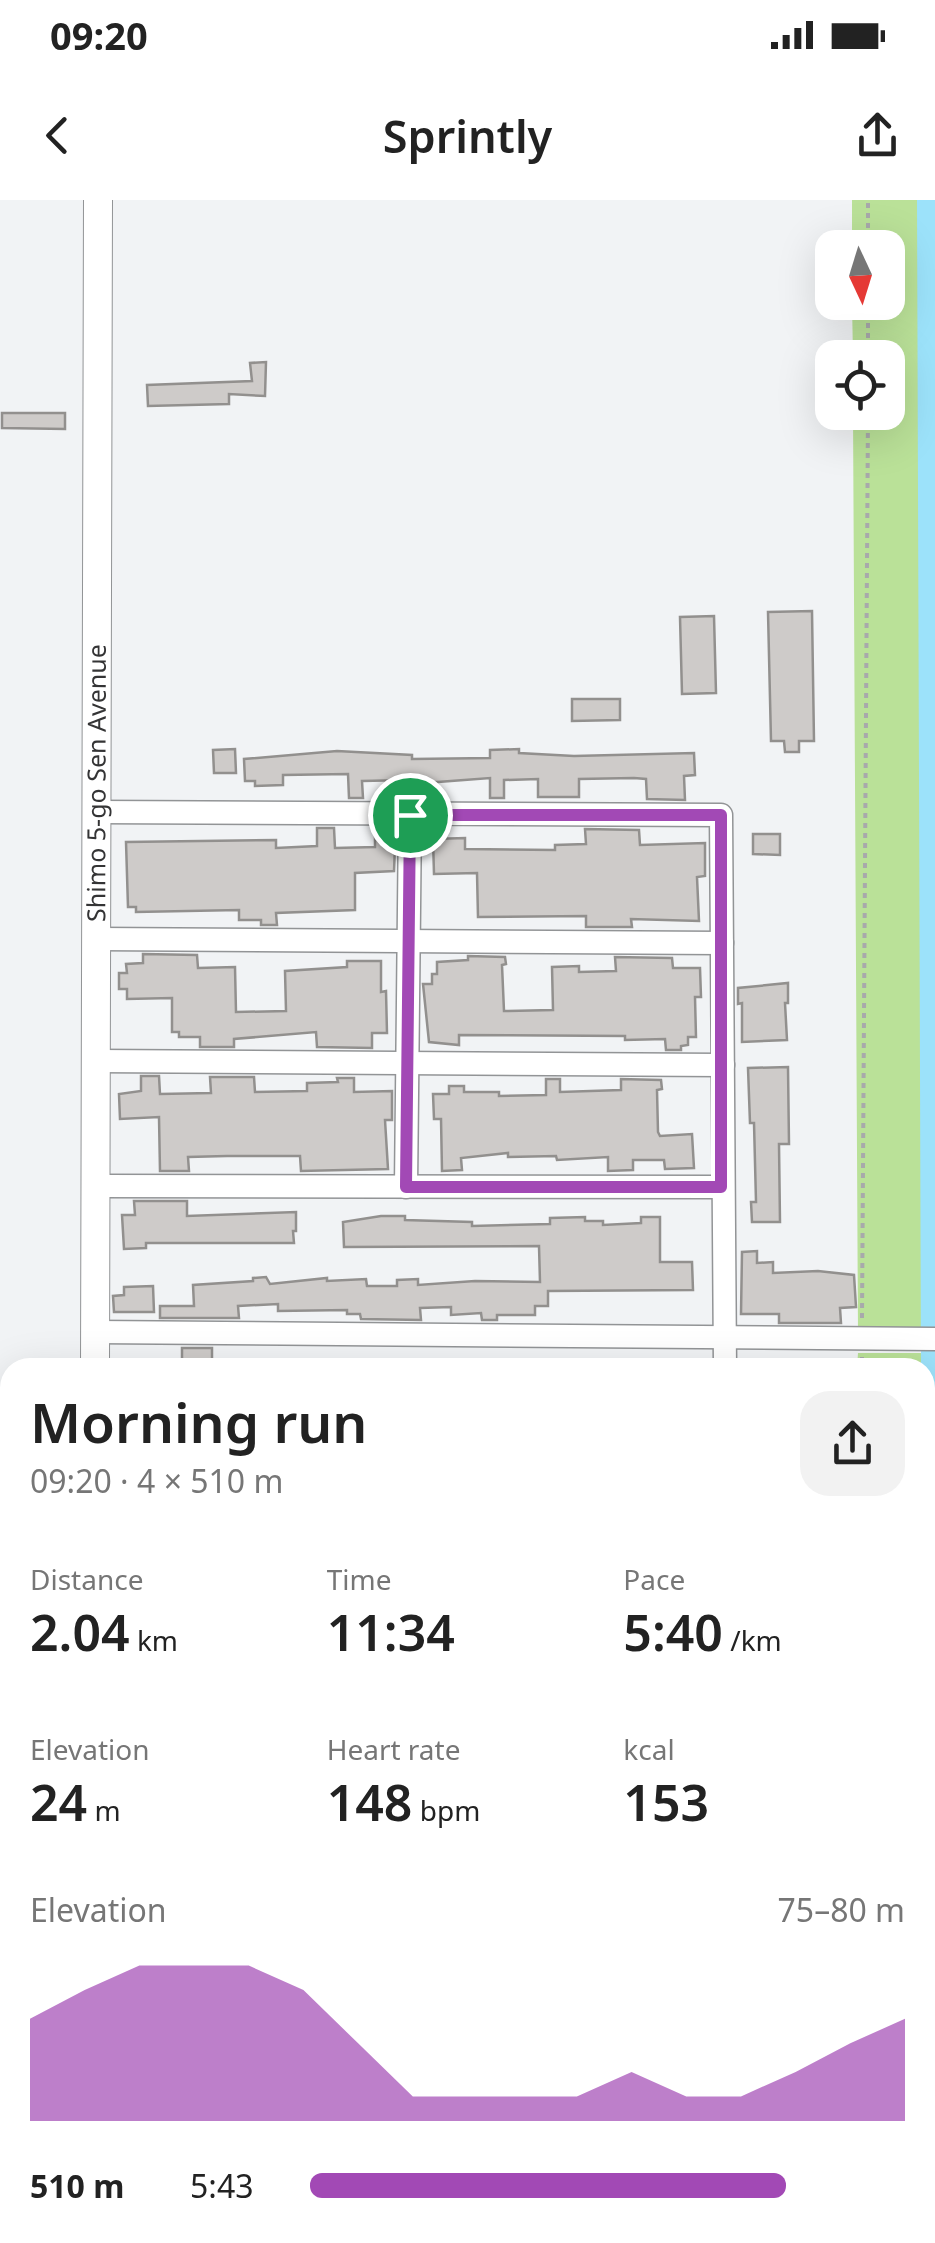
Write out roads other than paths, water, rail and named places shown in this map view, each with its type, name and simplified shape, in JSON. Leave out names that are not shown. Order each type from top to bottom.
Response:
[{"type":"street","name":"Shimo 5-go Sen Avenue","points":[[95,1358],[98,200]]},
{"type":"street","points":[[96,812],[721,815],[725,1358]]},
{"type":"street","points":[[406,1187],[410,815]]},
{"type":"street","points":[[97,939],[722,942]]},
{"type":"street","points":[[96,1061],[723,1065]]},
{"type":"street","points":[[96,1186],[721,1187]]},
{"type":"street","points":[[95,1332],[935,1339]]},
{"type":"water","points":[[917,200],[935,200],[935,1358],[921,1358]]}]
